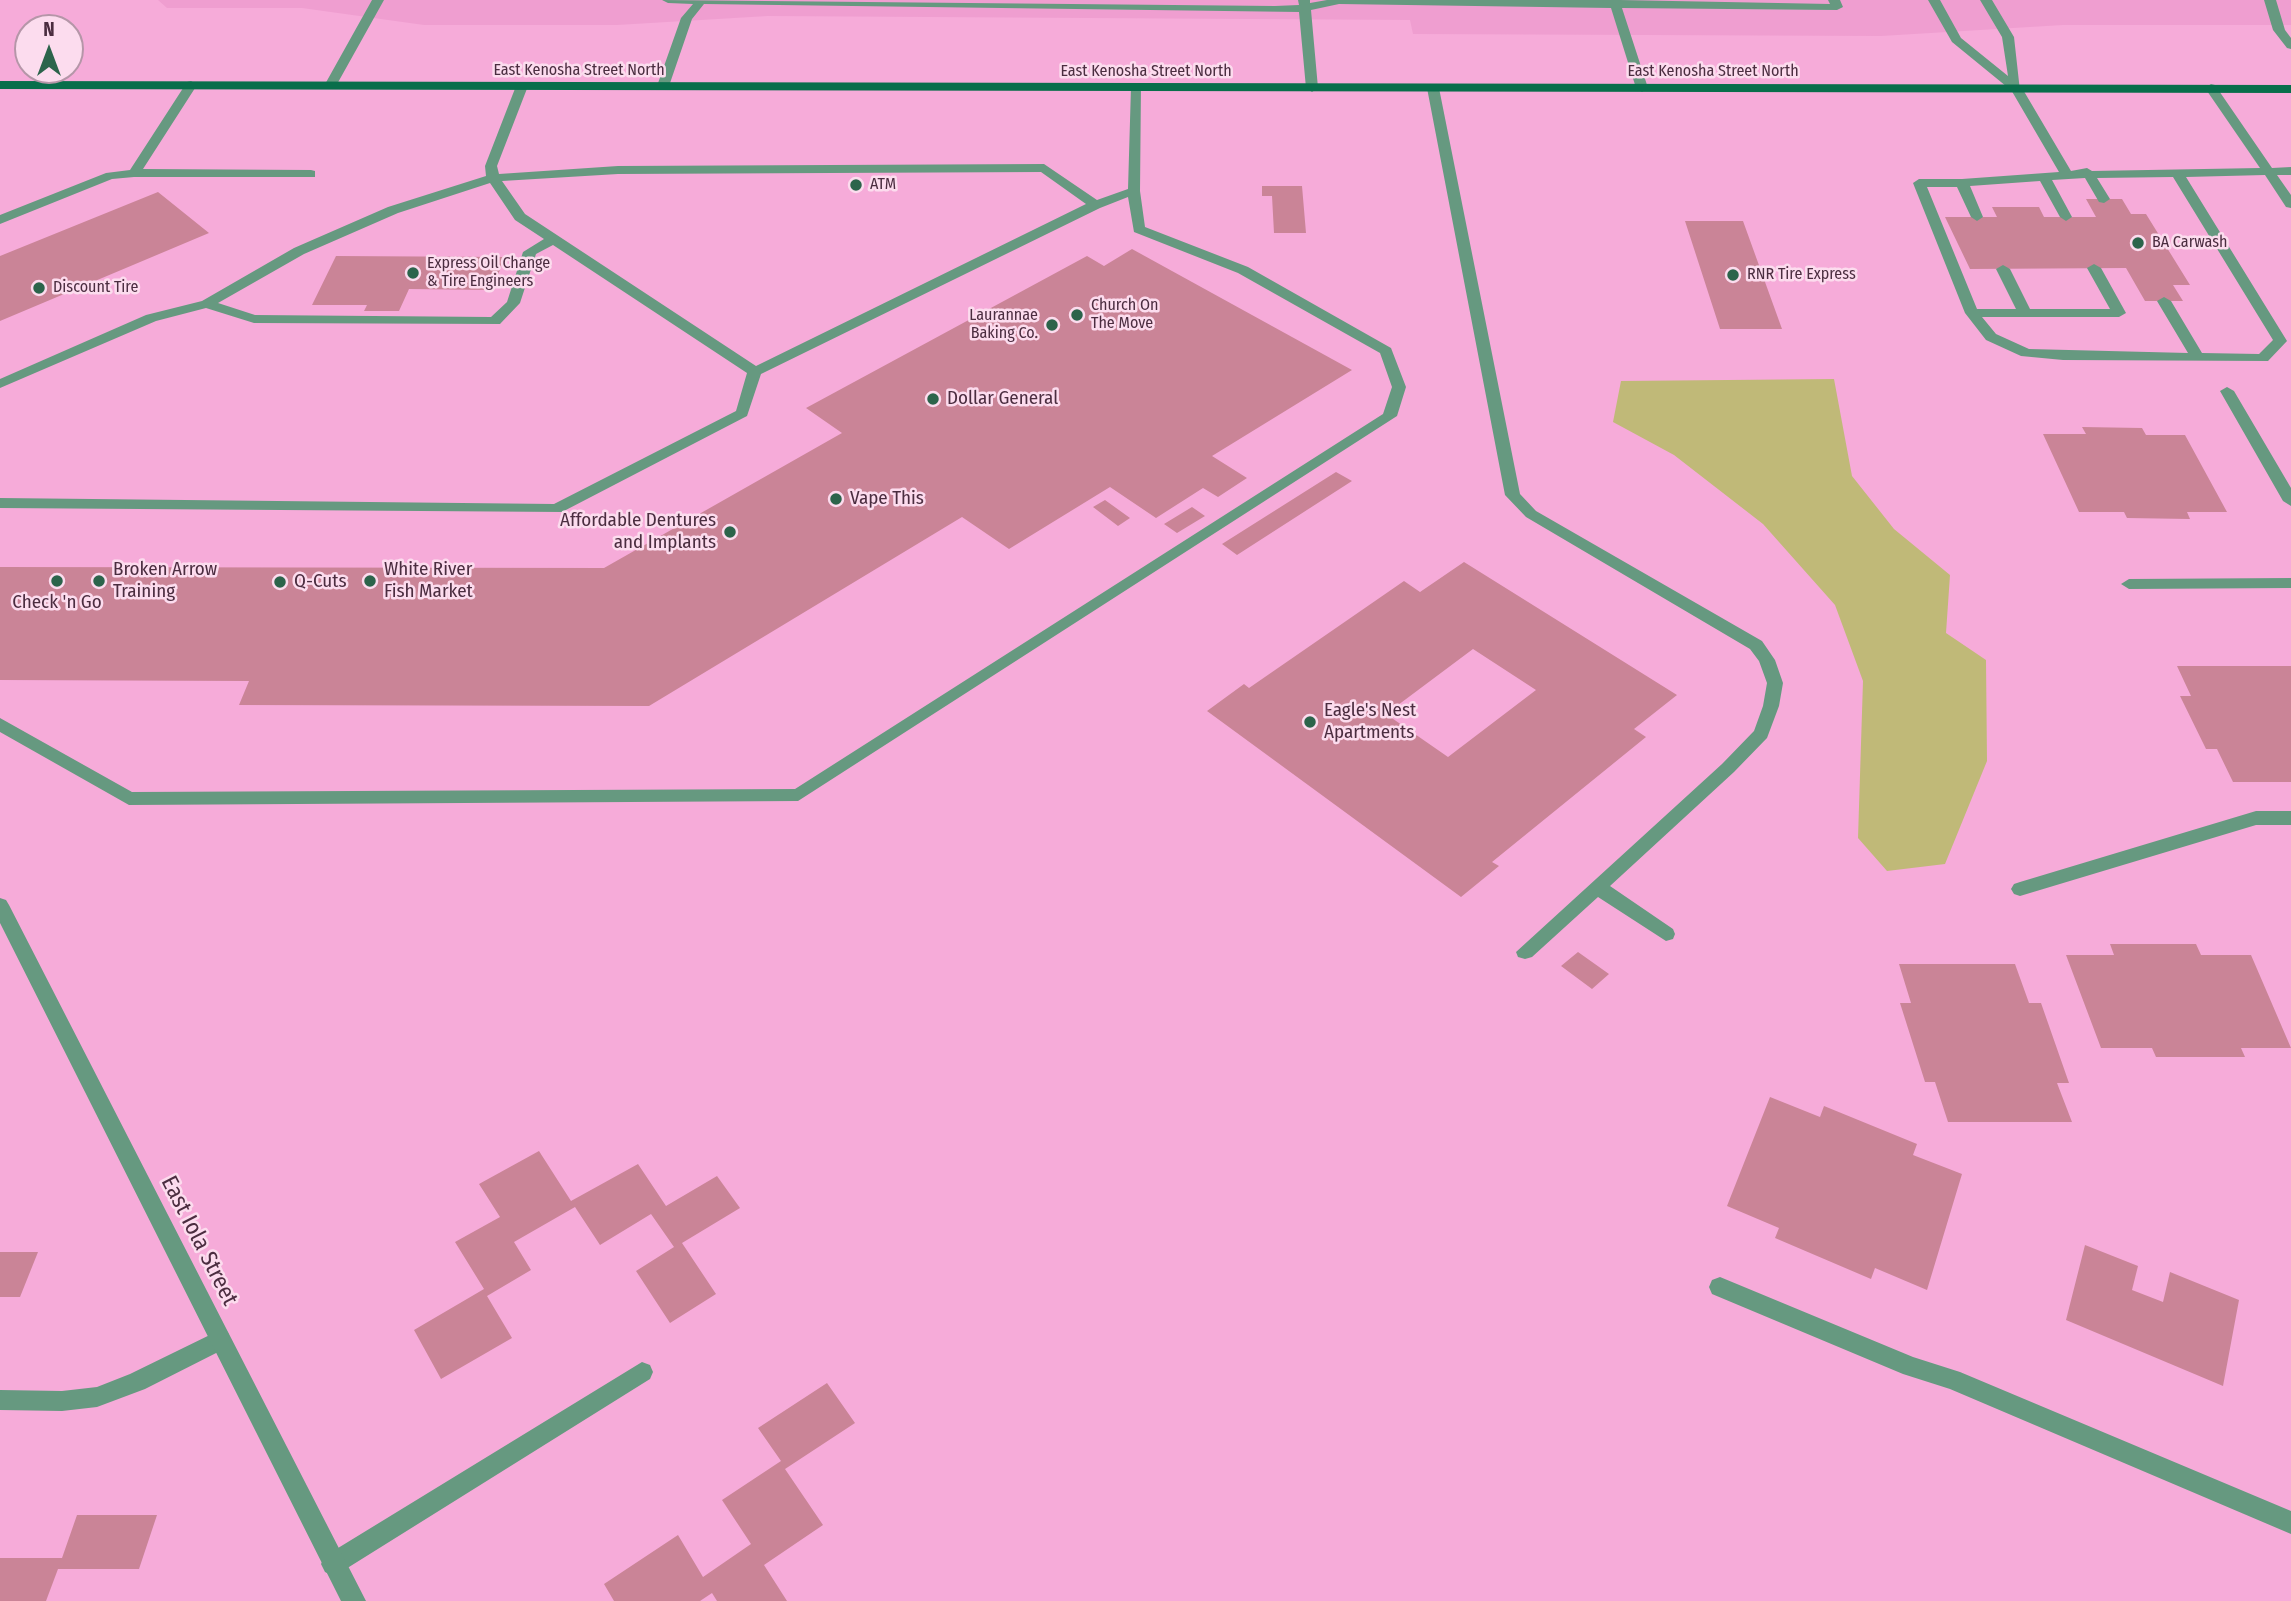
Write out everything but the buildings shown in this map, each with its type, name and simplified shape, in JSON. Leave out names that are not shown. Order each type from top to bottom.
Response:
[{"type":"main road","name":"East Kenosha Street North","points":[[0,85],[2291,89]]},
{"type":"street","points":[[330,86],[378,0]]},
{"type":"street","points":[[668,0],[979,7],[1304,4],[1339,1],[1615,2],[1836,7],[1834,0]]},
{"type":"street","points":[[1934,0],[1956,40],[2016,89],[2067,174]]},
{"type":"street","points":[[1986,0],[2008,37],[2016,89]]},
{"type":"street","points":[[2270,0],[2279,30],[2291,46]]},
{"type":"street","points":[[663,86],[687,18],[702,1]]},
{"type":"street","points":[[1615,2],[1642,88]]},
{"type":"street","points":[[1304,4],[1312,88]]},
{"type":"street","points":[[134,173],[191,85]]},
{"type":"street","points":[[522,86],[491,166],[493,178],[520,217],[755,372]]},
{"type":"street","points":[[0,724],[129,799],[798,795],[1390,416],[1399,387],[1387,351],[1242,270],[1139,229],[1134,191],[1137,87]]},
{"type":"street","points":[[1433,88],[1513,495],[1531,514],[1756,645],[1767,660],[1775,683],[1771,706],[1761,734],[1728,768],[1525,952]]},
{"type":"street","points":[[2211,89],[2271,171],[2291,204]]},
{"type":"street","points":[[0,384],[151,318],[207,304],[299,251],[393,210],[493,178],[618,170],[1044,169],[1095,205]]},
{"type":"street","points":[[2176,172],[2280,341],[2263,358],[2063,356],[2026,353],[1991,338],[1972,313],[1919,183],[1962,183],[2087,172],[2291,171]]},
{"type":"street","points":[[2087,172],[2104,199]]},
{"type":"street","points":[[0,220],[110,176],[134,173],[311,174]]},
{"type":"street","points":[[2044,177],[2066,217]]},
{"type":"street","points":[[1962,183],[1978,217]]},
{"type":"street","points":[[0,503],[557,509],[742,413],[755,372],[1095,205],[1134,191]]},
{"type":"street","points":[[207,304],[254,319],[495,321],[513,303],[530,252],[554,239]]},
{"type":"street","points":[[1972,313],[2119,313],[2094,268]]},
{"type":"street","points":[[2003,269],[2025,313]]},
{"type":"street","points":[[2164,301],[2197,357]]},
{"type":"street","points":[[2227,391],[2291,501]]},
{"type":"street","points":[[2129,584],[2291,583]]},
{"type":"street","points":[[2020,890],[2256,818],[2291,818]]},
{"type":"street","points":[[1597,887],[1666,934]]},
{"type":"street","name":"East Iola Street","points":[[0,905],[354,1601]]},
{"type":"street","points":[[1720,1287],[1911,1367],[1952,1379],[2291,1523]]},
{"type":"street","points":[[0,1401],[62,1401],[97,1397],[137,1382],[219,1340]]},
{"type":"street","points":[[333,1564],[642,1372]]},
{"type":"shaded area","points":[[158,0],[2291,0],[2291,25],[2063,25],[1881,36],[1413,34],[1410,20],[768,16],[617,25],[424,25],[302,8],[167,8]]},
{"type":"shaded area","points":[[1834,379],[1852,476],[1894,529],[1950,575],[1946,633],[1986,660],[1987,761],[1945,864],[1887,871],[1858,838],[1863,681],[1835,605],[1763,524],[1674,455],[1613,422],[1621,381]]},
{"type":"place","name":"ATM","points":[[856,185]]},
{"type":"place","name":"BA Carwash","points":[[2138,243]]},
{"type":"place","name":"Express Oil Change & Tire Engineers","points":[[413,273]]},
{"type":"place","name":"RNR Tire Express","points":[[1733,275]]},
{"type":"place","name":"Discount Tire","points":[[39,288]]},
{"type":"place","name":"Church On The Move","points":[[1077,315]]},
{"type":"place","name":"Laurannae Baking Co.","points":[[1052,325]]},
{"type":"place","name":"Dollar General","points":[[933,399]]},
{"type":"place","name":"Vape This","points":[[836,499]]},
{"type":"place","name":"Affordable Dentures and Implants","points":[[730,532]]},
{"type":"place","name":"Check 'n Go","points":[[57,581]]},
{"type":"place","name":"Broken Arrow Training","points":[[99,581]]},
{"type":"place","name":"White River Fish Market","points":[[370,581]]},
{"type":"place","name":"Q-Cuts","points":[[280,582]]},
{"type":"place","name":"Eagle's Nest Apartments","points":[[1310,722]]}]
